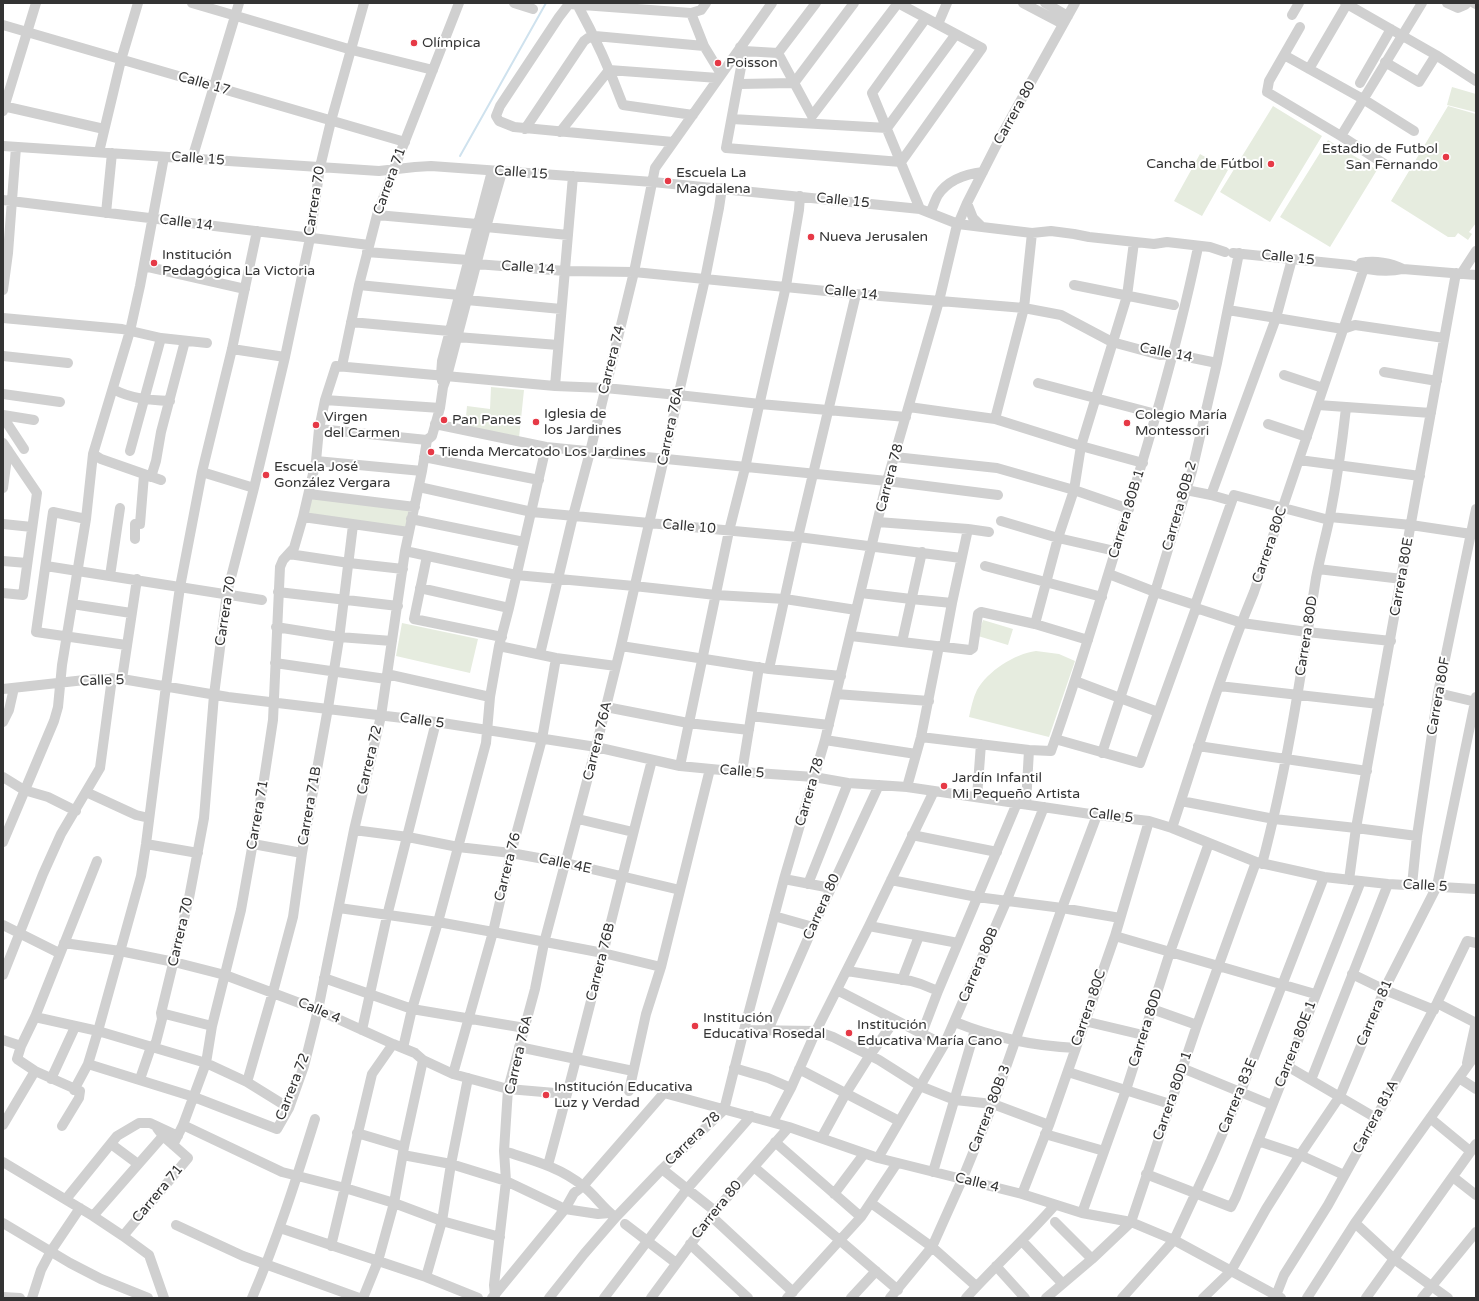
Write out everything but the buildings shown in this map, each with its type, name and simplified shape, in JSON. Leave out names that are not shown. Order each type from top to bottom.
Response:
[{"type":"street","points":[[36,3],[3,108],[104,129]]},
{"type":"street","points":[[99,152],[121,60],[138,3]]},
{"type":"street","points":[[192,3],[352,50],[433,70]]},
{"type":"street","points":[[192,159],[239,3]]},
{"type":"street","name":"Carrera 70","points":[[140,1079],[151,1047],[154,1045],[162,1019],[161,1013],[189,898],[198,853],[204,818],[214,695],[227,593],[285,357],[310,238],[320,168],[331,121],[364,3]]},
{"type":"street","name":"Carrera 71","points":[[123,1236],[188,1158],[176,1141],[206,1063],[212,1026],[238,923],[269,749],[274,702],[276,627],[280,567],[283,560],[294,548],[310,494],[316,461],[319,429],[325,400],[339,366],[377,216],[404,142],[459,3]]},
{"type":"street","points":[[514,3],[533,9]]},
{"type":"street","points":[[674,142],[514,128],[499,121],[496,116],[500,106],[569,4],[691,13],[702,10],[706,3]]},
{"type":"street","name":"Carrera 74","points":[[540,654],[572,516],[590,452],[634,272],[656,168],[720,76],[742,49],[772,3]]},
{"type":"street","points":[[778,53],[816,3]]},
{"type":"street","points":[[794,83],[854,3]]},
{"type":"street","points":[[778,53],[812,116],[898,3],[982,48],[901,162]]},
{"type":"street","points":[[938,24],[947,3]]},
{"type":"street","points":[[1023,3],[1065,20]]},
{"type":"street","points":[[1045,3],[1065,20]]},
{"type":"street","name":"Carrera 80","points":[[958,224],[983,172],[1075,3]]},
{"type":"street","points":[[1292,14],[1299,3]]},
{"type":"street","points":[[1341,136],[1422,3]]},
{"type":"street","points":[[1447,3],[1462,5]]},
{"type":"street","points":[[577,4],[595,36],[610,70],[622,105],[693,115]]},
{"type":"street","points":[[1309,69],[1346,4],[1436,55],[1476,82]]},
{"type":"street","points":[[691,13],[704,46],[720,76]]},
{"type":"street","points":[[920,209],[872,93],[926,18]]},
{"type":"street","name":"Calle 17","points":[[3,25],[404,142]]},
{"type":"street","points":[[1300,27],[1269,81],[1267,92],[1386,165]]},
{"type":"street","points":[[1360,83],[1392,29]]},
{"type":"street","points":[[887,128],[956,34]]},
{"type":"street","points":[[524,129],[584,41],[588,38],[595,36],[704,46]]},
{"type":"street","points":[[778,53],[742,49],[738,84],[726,148],[901,162]]},
{"type":"street","points":[[1284,55],[1363,99],[1414,131]]},
{"type":"street","points":[[1385,62],[1419,82],[1436,55]]},
{"type":"street","points":[[610,70],[720,76]]},
{"type":"street","points":[[560,132],[610,70]]},
{"type":"street","points":[[738,84],[794,83]]},
{"type":"street","points":[[732,119],[887,128]]},
{"type":"street","name":"Calle 15","points":[[3,146],[379,171],[431,166],[722,188],[920,209],[958,224],[1034,233],[1051,238],[1074,240],[1089,237],[1154,244],[1166,248],[1197,252],[1238,253],[1350,265],[1365,265],[1393,272],[1403,268],[1476,275]]},
{"type":"street","points":[[3,290],[7,201],[16,147]]},
{"type":"street","points":[[106,213],[112,153]]},
{"type":"street","points":[[3,842],[58,707],[62,664],[86,519],[93,454],[130,331],[144,266],[164,157]]},
{"type":"street","name":"Carrera 72","points":[[194,1097],[277,1129],[288,1108],[304,1066],[318,1010],[354,830],[381,716],[411,519],[415,507],[427,440],[432,436],[440,408],[444,376],[442,361],[453,334],[497,171]]},
{"type":"street","points":[[930,213],[938,195],[951,182],[968,174],[983,172]]},
{"type":"street","points":[[555,386],[573,176]]},
{"type":"street","name":"Carrera 76A","points":[[493,1297],[506,1181],[504,1151],[508,1089],[535,989],[544,943],[578,820],[621,646],[705,279],[722,188]]},
{"type":"street","points":[[680,766],[729,531],[760,404],[786,286],[800,196]]},
{"type":"street","name":"Calle 14","points":[[7,201],[257,231],[310,238],[368,249],[472,262],[565,271],[634,272],[856,294],[1024,308],[1061,315],[1112,342],[1160,355],[1173,354],[1217,364]]},
{"type":"street","points":[[967,203],[973,218],[982,228]]},
{"type":"street","points":[[377,216],[568,235]]},
{"type":"street","name":"Carrera 78","points":[[549,1298],[613,1215],[724,1110],[784,879],[829,725],[887,481],[939,301],[958,224]]},
{"type":"street","points":[[74,1090],[88,1064],[141,876],[180,587],[202,472],[232,349],[257,231]]},
{"type":"street","points":[[995,419],[1024,308],[1034,233]]},
{"type":"street","points":[[1035,624],[1058,538],[1074,490],[1081,446],[1127,296],[1134,242]]},
{"type":"street","name":"Calle 15","points":[[1154,244],[1167,242],[1210,247],[1225,252]]},
{"type":"street","points":[[1458,274],[1476,251]]},
{"type":"street","name":"Carrera 80B 1","points":[[1029,750],[1051,751],[1075,681],[1143,463],[1186,304],[1197,252]]},
{"type":"street","name":"Carrera 80B 2","points":[[1102,753],[1155,592],[1186,490],[1217,364],[1238,253]]},
{"type":"street","points":[[1211,495],[1276,318],[1292,259]]},
{"type":"street","name":"Carrera 80C","points":[[1172,828],[1198,746],[1254,592],[1365,265]]},
{"type":"street","points":[[144,266],[245,289]]},
{"type":"street","name":"Carrera 80E","points":[[1350,880],[1356,828],[1391,641],[1444,338],[1458,274]]},
{"type":"street","points":[[359,285],[562,309]]},
{"type":"street","points":[[1074,285],[1174,305]]},
{"type":"street","points":[[770,669],[798,537],[856,294]]},
{"type":"street","points":[[1228,310],[1343,329],[1355,325],[1444,338]]},
{"type":"street","points":[[3,318],[130,331],[160,338],[207,343]]},
{"type":"street","points":[[351,322],[558,345]]},
{"type":"street","points":[[130,451],[160,338]]},
{"type":"street","points":[[135,539],[135,524],[140,524],[141,503],[152,477],[185,341]]},
{"type":"street","points":[[232,349],[285,357]]},
{"type":"street","points":[[3,356],[68,363]]},
{"type":"street","points":[[339,366],[555,386],[605,388],[760,404],[829,409],[907,412],[995,419],[1081,446],[1143,463]]},
{"type":"street","points":[[1384,372],[1437,381]]},
{"type":"street","points":[[1284,375],[1323,388]]},
{"type":"street","points":[[1038,383],[1156,414]]},
{"type":"street","points":[[113,389],[120,393],[144,400],[170,400]]},
{"type":"street","points":[[3,394],[60,402]]},
{"type":"street","points":[[325,400],[440,408]]},
{"type":"street","points":[[1318,405],[1431,413]]},
{"type":"street","name":"Carrera 80D","points":[[1259,863],[1274,819],[1286,760],[1318,569],[1339,465],[1346,408]]},
{"type":"street","points":[[3,416],[34,420]]},
{"type":"street","points":[[3,416],[24,449]]},
{"type":"street","points":[[435,424],[546,447],[887,481],[998,495]]},
{"type":"street","points":[[1268,424],[1307,437]]},
{"type":"street","points":[[319,429],[427,440]]},
{"type":"street","points":[[3,488],[6,447]]},
{"type":"street","points":[[3,593],[23,595],[37,493],[6,447]]},
{"type":"street","points":[[403,1048],[412,1009],[438,922],[486,743],[490,697],[501,642],[546,447]]},
{"type":"street","points":[[93,454],[101,460],[152,477]]},
{"type":"street","points":[[424,457],[539,480]]},
{"type":"street","points":[[895,457],[997,468],[1074,490],[1129,509]]},
{"type":"street","points":[[1299,460],[1420,476]]},
{"type":"street","points":[[316,461],[422,471]]},
{"type":"street","points":[[202,472],[254,488]]},
{"type":"street","name":"Calle 10","points":[[419,487],[532,512],[798,537],[961,558]]},
{"type":"street","points":[[1186,490],[1283,508],[1329,519],[1411,526],[1471,534]]},
{"type":"street","points":[[310,494],[415,507]]},
{"type":"street","points":[[1055,739],[1140,763],[1233,498]]},
{"type":"street","points":[[110,576],[120,508]]},
{"type":"street","name":"Carrera 80F","points":[[1412,885],[1417,836],[1438,693],[1476,509]]},
{"type":"street","points":[[86,519],[53,512],[36,632],[126,645]]},
{"type":"street","points":[[303,517],[409,532]]},
{"type":"street","points":[[411,519],[524,542]]},
{"type":"street","points":[[1001,521],[1058,538],[1116,551]]},
{"type":"street","points":[[878,522],[990,532]]},
{"type":"street","points":[[3,524],[32,527]]},
{"type":"street","name":"Carrera 71B","points":[[247,1082],[293,917],[302,853],[340,637],[353,525]]},
{"type":"street","points":[[907,787],[921,738],[968,529]]},
{"type":"street","points":[[405,551],[516,575],[716,595],[785,599],[856,610]]},
{"type":"street","points":[[902,642],[922,552]]},
{"type":"street","points":[[289,554],[403,569]]},
{"type":"street","points":[[427,556],[414,619],[556,658],[616,666]]},
{"type":"street","points":[[3,560],[27,563]]},
{"type":"street","points":[[46,566],[227,593],[262,600]]},
{"type":"street","points":[[985,566],[1102,597]]},
{"type":"street","points":[[1318,569],[1402,579]]},
{"type":"street","points":[[1109,574],[1242,623],[1391,641]]},
{"type":"street","points":[[3,975],[43,874],[61,834],[76,811],[100,768],[117,678],[126,645],[137,579]]},
{"type":"street","points":[[420,588],[509,608]]},
{"type":"street","points":[[278,592],[398,606]]},
{"type":"street","points":[[861,593],[952,603]]},
{"type":"street","points":[[72,604],[131,613]]},
{"type":"street","points":[[850,636],[972,649],[978,614],[981,612],[1035,624],[1088,640]]},
{"type":"street","points":[[276,627],[340,637],[392,641]]},
{"type":"street","points":[[621,646],[770,669],[841,676]]},
{"type":"street","name":"Carrera 76","points":[[453,1074],[493,932],[511,853],[542,739],[556,658]]},
{"type":"street","points":[[275,663],[386,679],[391,675],[490,697]]},
{"type":"street","points":[[742,772],[759,667]]},
{"type":"street","name":"Calle 5","points":[[3,689],[117,678],[214,695],[436,722],[596,747],[680,766],[814,777],[848,783],[907,787],[1097,815],[1149,821],[1172,828],[1259,863],[1324,878],[1388,884],[1476,889]]},
{"type":"street","points":[[1075,681],[1158,712]]},
{"type":"street","points":[[1219,686],[1379,704]]},
{"type":"street","points":[[3,722],[9,710],[14,688]]},
{"type":"street","points":[[1438,693],[1476,700]]},
{"type":"street","points":[[836,694],[929,701]]},
{"type":"street","name":"Carrera 81","points":[[1203,1298],[1231,1271],[1266,1209],[1340,1096],[1385,990],[1438,886],[1476,700]]},
{"type":"street","points":[[606,707],[688,723],[749,730]]},
{"type":"street","points":[[751,716],[829,725]]},
{"type":"street","points":[[362,1030],[387,916],[436,722]]},
{"type":"street","points":[[921,738],[1029,750],[1021,803],[996,852],[922,1033]]},
{"type":"street","points":[[825,740],[916,754]]},
{"type":"street","points":[[976,797],[981,744]]},
{"type":"street","points":[[1198,746],[1367,771]]},
{"type":"street","name":"Carrera 76B","points":[[548,1165],[652,760]]},
{"type":"street","points":[[629,1091],[646,1014],[661,967],[710,769]]},
{"type":"street","points":[[3,777],[24,790],[48,797],[76,811]]},
{"type":"street","points":[[808,884],[848,783]]},
{"type":"street","name":"Carrera 80","points":[[768,1030],[878,785]]},
{"type":"street","points":[[773,1122],[791,1088],[816,1031],[869,926],[934,791]]},
{"type":"street","points":[[86,792],[136,815],[149,818]]},
{"type":"street","points":[[1181,801],[1274,819],[1417,836]]},
{"type":"street","name":"Carrera 80B","points":[[878,1158],[944,1045],[955,1022],[1006,902],[1044,807]]},
{"type":"street","name":"Carrera 80B 3","points":[[890,1298],[932,1248],[962,1180],[993,1104],[1062,908],[1097,815]]},
{"type":"street","points":[[578,820],[633,832]]},
{"type":"street","name":"Carrera 80C","points":[[1022,1194],[1068,1072],[1084,1021],[1115,936],[1149,821]]},
{"type":"street","name":"Calle 4E","points":[[354,830],[408,837],[458,847],[511,853],[566,863],[680,890]]},
{"type":"street","points":[[912,835],[996,852]]},
{"type":"street","name":"Carrera 80D","points":[[1082,1213],[1126,1090],[1170,952],[1209,843]]},
{"type":"street","points":[[146,844],[198,853]]},
{"type":"street","points":[[253,844],[302,853]]},
{"type":"street","points":[[62,1126],[79,1098],[80,1091],[74,1090],[35,1071],[17,1059],[97,861]]},
{"type":"street","name":"Carrera 80D 1","points":[[1046,1298],[1092,1259],[1130,1222],[1197,1025],[1259,863]]},
{"type":"street","name":"Carrera 83E","points":[[1122,1298],[1174,1240],[1196,1195],[1241,1091],[1324,878]]},
{"type":"street","points":[[784,879],[831,888]]},
{"type":"street","points":[[891,880],[1006,902],[1062,908],[1120,918]]},
{"type":"street","name":"Carrera 80E 1","points":[[1196,1195],[1231,1208],[1361,881]]},
{"type":"street","points":[[1311,1080],[1388,884]]},
{"type":"street","points":[[339,908],[387,916],[438,922],[493,932],[544,943],[603,953],[661,967]]},
{"type":"street","points":[[774,916],[813,927]]},
{"type":"street","points":[[3,925],[59,953]]},
{"type":"street","points":[[869,926],[958,943]]},
{"type":"street","points":[[902,980],[919,936]]},
{"type":"street","points":[[1115,936],[1315,994]]},
{"type":"street","name":"Carrera 81A","points":[[1277,1297],[1284,1276],[1328,1205],[1376,1118],[1435,1006],[1467,941],[1476,943]]},
{"type":"street","name":"Calle 4","points":[[64,943],[120,951],[174,962],[224,975],[318,1010],[415,1053],[423,1060],[453,1074],[508,1089],[567,1094]]},
{"type":"street","points":[[847,970],[922,984],[938,991]]},
{"type":"street","points":[[1352,974],[1385,990],[1435,1006],[1476,1022],[1466,1068]]},
{"type":"street","points":[[324,978],[412,1009],[525,1028]]},
{"type":"street","points":[[837,990],[944,1045]]},
{"type":"street","points":[[1152,1008],[1197,1025]]},
{"type":"street","points":[[161,1013],[212,1026]]},
{"type":"street","points":[[35,1017],[98,1031],[206,1063],[247,1082],[288,1108]]},
{"type":"street","points":[[822,1137],[846,1093],[870,1055],[895,1020]]},
{"type":"street","points":[[1084,1021],[1143,1035]]},
{"type":"street","points":[[955,1022],[975,1030],[1016,1041],[1076,1048]]},
{"type":"street","points":[[51,1079],[75,1027]]},
{"type":"street","points":[[744,1030],[816,1031],[833,1037],[870,1055],[920,1086],[955,1100],[993,1104],[1047,1129],[1104,1151]]},
{"type":"street","points":[[933,1172],[975,1030]]},
{"type":"street","points":[[3,1040],[21,1046]]},
{"type":"street","points":[[331,1246],[372,1074],[393,1044]]},
{"type":"street","points":[[519,1047],[633,1071]]},
{"type":"street","points":[[1307,1298],[1355,1223],[1476,1054]]},
{"type":"street","points":[[362,1298],[378,1261],[394,1203],[403,1151],[423,1060]]},
{"type":"street","points":[[88,1064],[140,1079],[180,1094],[194,1097]]},
{"type":"street","points":[[1287,1066],[1376,1118]]},
{"type":"street","points":[[734,1068],[768,1078],[791,1088]]},
{"type":"street","points":[[1182,1068],[1272,1105]]},
{"type":"street","points":[[799,1069],[899,1122]]},
{"type":"street","points":[[3,1125],[35,1071]]},
{"type":"street","points":[[1068,1072],[1170,1104]]},
{"type":"street","points":[[426,1277],[442,1220],[451,1164],[468,1078]]},
{"type":"street","points":[[1459,1078],[1476,1089]]},
{"type":"street","name":"Calle 4","points":[[583,1186],[664,1093],[773,1122],[822,1137],[878,1158],[1022,1194],[1082,1213],[1130,1222],[1174,1240],[1277,1297]]},
{"type":"street","points":[[604,1298],[687,1189],[751,1116]]},
{"type":"street","points":[[1366,1298],[1473,1148],[1430,1118]]},
{"type":"street","points":[[252,1298],[267,1264],[280,1228],[315,1119]]},
{"type":"street","points":[[66,1199],[117,1136],[139,1123],[150,1123],[176,1141]]},
{"type":"street","points":[[183,1125],[282,1172],[345,1188],[442,1220],[500,1237]]},
{"type":"street","points":[[156,1126],[163,1136],[176,1141]]},
{"type":"street","name":"Carrera 80","points":[[651,1298],[713,1214],[789,1127]]},
{"type":"street","points":[[357,1133],[403,1151],[506,1181],[565,1209],[613,1215]]},
{"type":"street","points":[[93,1216],[163,1136]]},
{"type":"street","points":[[1258,1141],[1300,1155],[1344,1175]]},
{"type":"street","points":[[775,1142],[860,1218]]},
{"type":"street","points":[[111,1144],[138,1164]]},
{"type":"street","points":[[504,1151],[548,1165],[561,1172],[583,1186],[613,1215]]},
{"type":"street","points":[[834,1194],[864,1154]]},
{"type":"street","points":[[3,1162],[93,1216],[149,1255],[164,1298]]},
{"type":"street","points":[[662,1169],[687,1189],[713,1214],[790,1295],[860,1218],[897,1163]]},
{"type":"street","points":[[754,1167],[898,1290]]},
{"type":"street","points":[[1146,1174],[1196,1195]]},
{"type":"street","points":[[1452,1177],[1476,1195]]},
{"type":"street","points":[[493,1297],[565,1209],[574,1193],[583,1186]]},
{"type":"street","points":[[871,1203],[932,1248],[976,1286]]},
{"type":"street","points":[[970,1297],[976,1286],[1022,1241],[1056,1204]]},
{"type":"street","points":[[32,1298],[41,1270],[50,1251],[80,1208]]},
{"type":"street","points":[[1055,1222],[1092,1259]]},
{"type":"street","points":[[3,1223],[70,1263],[101,1279],[148,1298]]},
{"type":"street","points":[[1355,1223],[1394,1259],[1448,1298]]},
{"type":"street","points":[[625,1224],[676,1263]]},
{"type":"street","points":[[176,1225],[243,1256],[359,1298]]},
{"type":"street","points":[[280,1228],[426,1277],[478,1298]]},
{"type":"street","points":[[1422,1298],[1476,1232]]},
{"type":"street","points":[[1022,1241],[1062,1283]]},
{"type":"street","points":[[690,1244],[748,1298]]},
{"type":"street","points":[[996,1266],[1025,1298]]},
{"type":"street","points":[[851,1298],[876,1271]]},
{"type":"street","points":[[3,1297],[20,1298]]},
{"type":"shaded area","points":[[1452,87],[1476,94],[1475,112],[1447,105]]},
{"type":"shaded area","name":"Cancha de Fútbol","points":[[1273,106],[1322,136],[1270,222],[1220,192]]},
{"type":"shaded area","name":"Estadio de Futbol San Fernando","points":[[1448,106],[1476,114],[1476,223],[1469,232],[1472,234],[1468,240],[1458,233],[1455,237],[1448,237],[1391,201]]},
{"type":"shaded area","name":"Cancha de Fútbol","points":[[1328,140],[1377,170],[1330,247],[1280,217]]},
{"type":"shaded area","points":[[1200,154],[1228,170],[1202,216],[1174,201]]},
{"type":"shaded area","points":[[491,387],[524,390],[519,438],[465,427],[467,406],[490,409]]},
{"type":"shaded area","points":[[310,496],[410,510],[405,530],[305,516]]},
{"type":"shaded area","points":[[983,620],[1013,629],[1008,645],[978,636]]},
{"type":"shaded area","points":[[402,623],[478,639],[470,673],[396,656]]},
{"type":"shaded area","points":[[1036,651],[1059,654],[1075,661],[1049,737],[969,717],[977,690],[988,676],[1002,664],[1019,656]]},
{"type":"waterway","points":[[460,156],[546,3]]},
{"type":"place","name":"Olímpica","points":[[414,43]]},
{"type":"place","name":"Poisson","points":[[718,63]]},
{"type":"place","name":"Estadio de Futbol San Fernando","points":[[1446,157]]},
{"type":"place","name":"Cancha de Fútbol","points":[[1271,164]]},
{"type":"place","name":"Escuela La Magdalena","points":[[668,181]]},
{"type":"place","name":"Nueva Jerusalen","points":[[811,237]]},
{"type":"place","name":"Institución Pedagógica La Victoria","points":[[154,263]]},
{"type":"place","name":"Pan Panes","points":[[444,420]]},
{"type":"place","name":"Iglesia de los Jardines","points":[[536,422]]},
{"type":"place","name":"Colegio María Montessori","points":[[1127,423]]},
{"type":"place","name":"Virgen del Carmen","points":[[316,425]]},
{"type":"place","name":"Tienda Mercatodo Los Jardines","points":[[431,452]]},
{"type":"place","name":"Escuela José González Vergara","points":[[266,475]]},
{"type":"place","name":"Jardín Infantil Mi Pequeño Artista","points":[[944,786]]},
{"type":"place","name":"Institución Educativa Rosedal","points":[[695,1026]]},
{"type":"place","name":"Institución Educativa María Cano","points":[[849,1033]]},
{"type":"place","name":"Institución Educativa Luz y Verdad","points":[[546,1095]]}]
